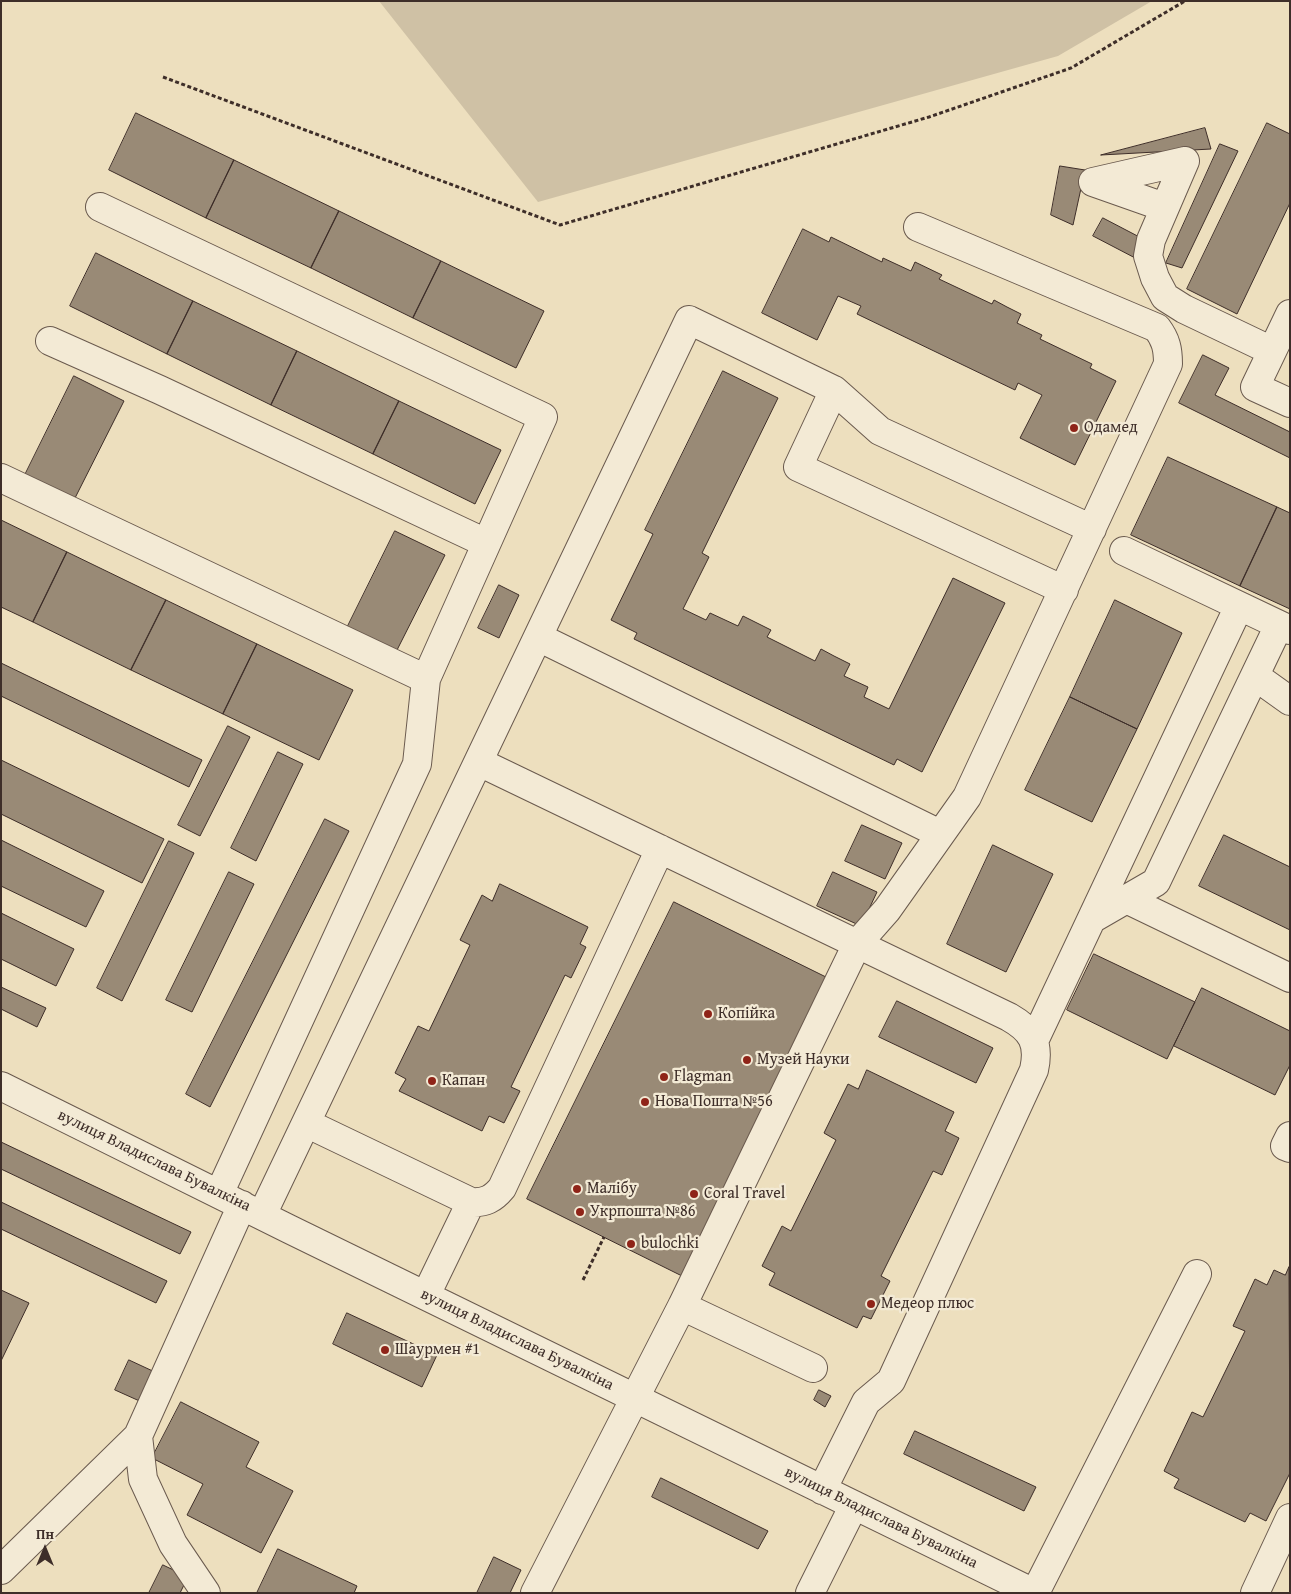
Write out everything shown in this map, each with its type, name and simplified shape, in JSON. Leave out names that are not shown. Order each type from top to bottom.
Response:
[{"type":"street","points":[[1,1570],[138,1436],[241,1205],[417,764],[426,679],[543,416],[100,207]]},
{"type":"street","points":[[1164,207],[1151,240],[1148,256],[1155,278],[1166,297],[1184,309],[1272,351]]},
{"type":"street","points":[[535,1593],[682,1306],[857,944],[887,910],[967,797],[1168,364],[1165,339],[1157,328],[918,227]]},
{"type":"street","points":[[1290,314],[1255,386],[1290,403]]},
{"type":"street","points":[[241,1205],[306,1123],[689,320],[834,390],[880,431],[1092,529]]},
{"type":"street","points":[[50,341],[160,390],[486,543]]},
{"type":"street","points":[[834,390],[798,467],[1064,590]]},
{"type":"street","points":[[1,478],[426,679]]},
{"type":"street","points":[[1092,919],[1156,882],[1255,676],[1284,628],[1124,551]]},
{"type":"street","points":[[1034,1041],[1239,606]]},
{"type":"street","points":[[538,637],[940,834]]},
{"type":"street","points":[[1255,676],[1290,701]]},
{"type":"street","points":[[479,762],[1009,1017],[1022,1025],[1031,1034],[1037,1059],[1034,1070],[891,1381],[866,1402],[822,1490]]},
{"type":"street","points":[[306,1123],[471,1202],[482,1202],[495,1197],[502,1188],[660,849]]},
{"type":"street","points":[[1126,899],[1290,978]]},
{"type":"street","name":"вулиця Владислава Бувалкіна","points":[[1,1086],[1034,1593]]},
{"type":"street","points":[[1290,1136],[1285,1146],[1290,1148]]},
{"type":"street","points":[[426,1296],[471,1202]]},
{"type":"street","points":[[1034,1593],[1197,1274]]},
{"type":"street","points":[[682,1306],[813,1368]]},
{"type":"street","points":[[138,1436],[143,1479],[173,1544],[206,1593]]},
{"type":"street","points":[[810,1593],[854,1505]]},
{"type":"street","points":[[1255,1593],[1290,1518]]},
{"type":"path","points":[[163,78],[560,225],[929,117],[1072,68],[1185,1]]},
{"type":"path","points":[[583,1280],[604,1237]]},
{"type":"shaded area","points":[[379,1],[1152,1],[1058,56],[538,202]]},
{"type":"building","points":[[136,113],[234,160],[206,218],[109,170]]},
{"type":"building","points":[[1267,123],[1290,134],[1290,203],[1237,314],[1187,289]]},
{"type":"building","points":[[1205,128],[1211,149],[1101,155]]},
{"type":"building","points":[[1220,144],[1238,151],[1182,268],[1166,263]]},
{"type":"building","points":[[234,160],[339,211],[311,268],[206,218]]},
{"type":"building","points":[[1060,166],[1085,170],[1073,225],[1051,215]]},
{"type":"building","points":[[339,211],[441,261],[413,318],[311,268]]},
{"type":"building","points":[[1103,218],[1149,242],[1139,260],[1093,236]]},
{"type":"building","points":[[803,229],[829,242],[831,237],[882,262],[883,258],[911,271],[915,262],[942,275],[939,279],[992,304],[994,300],[1021,314],[1017,323],[1042,335],[1040,339],[1092,364],[1090,368],[1116,381],[1075,465],[1020,438],[1042,395],[1018,383],[1015,390],[857,314],[861,306],[838,296],[817,340],[762,313]]},
{"type":"building","points":[[96,253],[193,301],[167,354],[70,306]]},
{"type":"building","points":[[441,261],[544,311],[516,368],[413,318]]},
{"type":"building","points":[[193,301],[297,351],[271,405],[167,354]]},
{"type":"building","points":[[297,351],[399,401],[373,454],[271,405]]},
{"type":"building","points":[[1203,355],[1229,368],[1215,395],[1290,432],[1290,458],[1179,403]]},
{"type":"building","points":[[723,371],[778,398],[702,553],[709,557],[683,609],[706,620],[710,613],[738,626],[743,616],[771,630],[767,637],[815,661],[821,649],[850,664],[844,676],[868,687],[864,697],[889,709],[953,578],[1005,603],[922,772],[897,759],[894,765],[634,639],[637,633],[611,620],[653,534],[645,530]]},
{"type":"building","points":[[74,376],[124,401],[74,500],[25,475]]},
{"type":"building","points":[[399,401],[501,450],[475,504],[373,454]]},
{"type":"building","points":[[1168,457],[1277,507],[1240,586],[1131,535]]},
{"type":"building","points":[[1277,507],[1290,513],[1290,609],[1240,586]]},
{"type":"building","points":[[1,520],[67,552],[33,622],[1,607]]},
{"type":"building","points":[[395,531],[445,555],[395,654],[346,630]]},
{"type":"building","points":[[67,552],[166,600],[131,670],[33,622]]},
{"type":"building","points":[[499,585],[519,595],[499,638],[478,628]]},
{"type":"building","points":[[166,600],[257,644],[223,714],[131,670]]},
{"type":"building","points":[[1115,600],[1182,633],[1137,729],[1070,697]]},
{"type":"building","points":[[257,644],[353,690],[319,760],[223,714]]},
{"type":"building","points":[[1,663],[202,760],[189,787],[1,696]]},
{"type":"building","points":[[1070,697],[1137,729],[1092,822],[1025,790]]},
{"type":"building","points":[[228,726],[250,737],[200,836],[178,825]]},
{"type":"building","points":[[278,752],[303,764],[256,861],[231,848]]},
{"type":"building","points":[[1,760],[164,839],[142,883],[1,814]]},
{"type":"building","points":[[325,819],[349,831],[210,1107],[186,1094]]},
{"type":"building","points":[[862,825],[902,843],[885,879],[845,861]]},
{"type":"building","points":[[1224,835],[1290,867],[1290,930],[1199,886]]},
{"type":"building","points":[[1,840],[104,891],[86,927],[1,886]]},
{"type":"building","points":[[169,841],[194,853],[122,1001],[97,988]]},
{"type":"building","points":[[993,845],[1053,874],[1006,972],[947,944]]},
{"type":"building","points":[[229,872],[254,884],[192,1012],[166,1000]]},
{"type":"building","points":[[833,872],[877,892],[861,926],[817,906]]},
{"type":"building","points":[[500,884],[588,927],[580,944],[586,947],[571,978],[565,975],[511,1087],[520,1091],[504,1123],[489,1116],[482,1131],[399,1091],[406,1079],[395,1073],[418,1026],[429,1031],[470,945],[460,940],[482,895],[492,901]]},
{"type":"building","points":[[674,902],[830,979],[682,1276],[527,1199]]},
{"type":"building","points":[[1,913],[74,949],[56,986],[1,959]]},
{"type":"building","points":[[1094,954],[1195,1002],[1167,1059],[1067,1010]]},
{"type":"building","points":[[1,987],[46,1008],[37,1027],[1,1009]]},
{"type":"building","points":[[1202,988],[1290,1031],[1290,1065],[1275,1095],[1174,1046]]},
{"type":"building","points":[[897,1001],[993,1048],[976,1083],[879,1037]]},
{"type":"building","points":[[867,1070],[954,1112],[945,1131],[959,1138],[942,1175],[933,1171],[881,1276],[890,1281],[871,1319],[863,1316],[857,1328],[769,1285],[775,1273],[762,1266],[782,1226],[791,1231],[836,1140],[824,1133],[848,1084],[858,1089]]},
{"type":"building","points":[[1,1142],[191,1232],[180,1254],[1,1169]]},
{"type":"building","points":[[1,1202],[167,1281],[156,1303],[1,1229]]},
{"type":"building","points":[[1289,1267],[1290,1473],[1266,1521],[1250,1513],[1245,1522],[1174,1488],[1179,1479],[1164,1471],[1192,1412],[1203,1417],[1245,1331],[1233,1326],[1255,1279],[1267,1285],[1274,1270],[1285,1275]]},
{"type":"building","points":[[1,1290],[29,1303],[1,1361]]},
{"type":"building","name":"Шаурмен #1","points":[[347,1313],[437,1355],[422,1387],[333,1344]]},
{"type":"building","points":[[129,1360],[157,1373],[144,1403],[115,1390]]},
{"type":"building","points":[[819,1390],[831,1396],[825,1407],[814,1400]]},
{"type":"building","points":[[181,1402],[259,1442],[246,1467],[293,1491],[261,1553],[187,1515],[203,1484],[152,1458]]},
{"type":"building","points":[[915,1431],[1036,1487],[1024,1511],[904,1454]]},
{"type":"building","points":[[661,1478],[768,1531],[758,1549],[652,1497]]},
{"type":"building","points":[[278,1549],[357,1586],[354,1593],[257,1593]]},
{"type":"building","points":[[494,1557],[521,1570],[510,1593],[477,1593]]},
{"type":"building","points":[[163,1565],[188,1577],[180,1593],[149,1593]]},
{"type":"place","name":"Одамед","points":[[1074,428]]},
{"type":"place","name":"Копійка","points":[[708,1014]]},
{"type":"place","name":"Музей Науки","points":[[747,1060]]},
{"type":"place","name":"Flagman","points":[[664,1077]]},
{"type":"place","name":"Капан","points":[[432,1081]]},
{"type":"place","name":"Нова Пошта №56","points":[[645,1102]]},
{"type":"place","name":"Малiбу","points":[[577,1189]]},
{"type":"place","name":"Coral Travel","points":[[694,1194]]},
{"type":"place","name":"Укрпошта №86","points":[[580,1212]]},
{"type":"place","name":"bulochki","points":[[631,1244]]},
{"type":"place","name":"Медеор плюс","points":[[871,1304]]},
{"type":"place","name":"Шаурмен #1","points":[[385,1350]]}]
